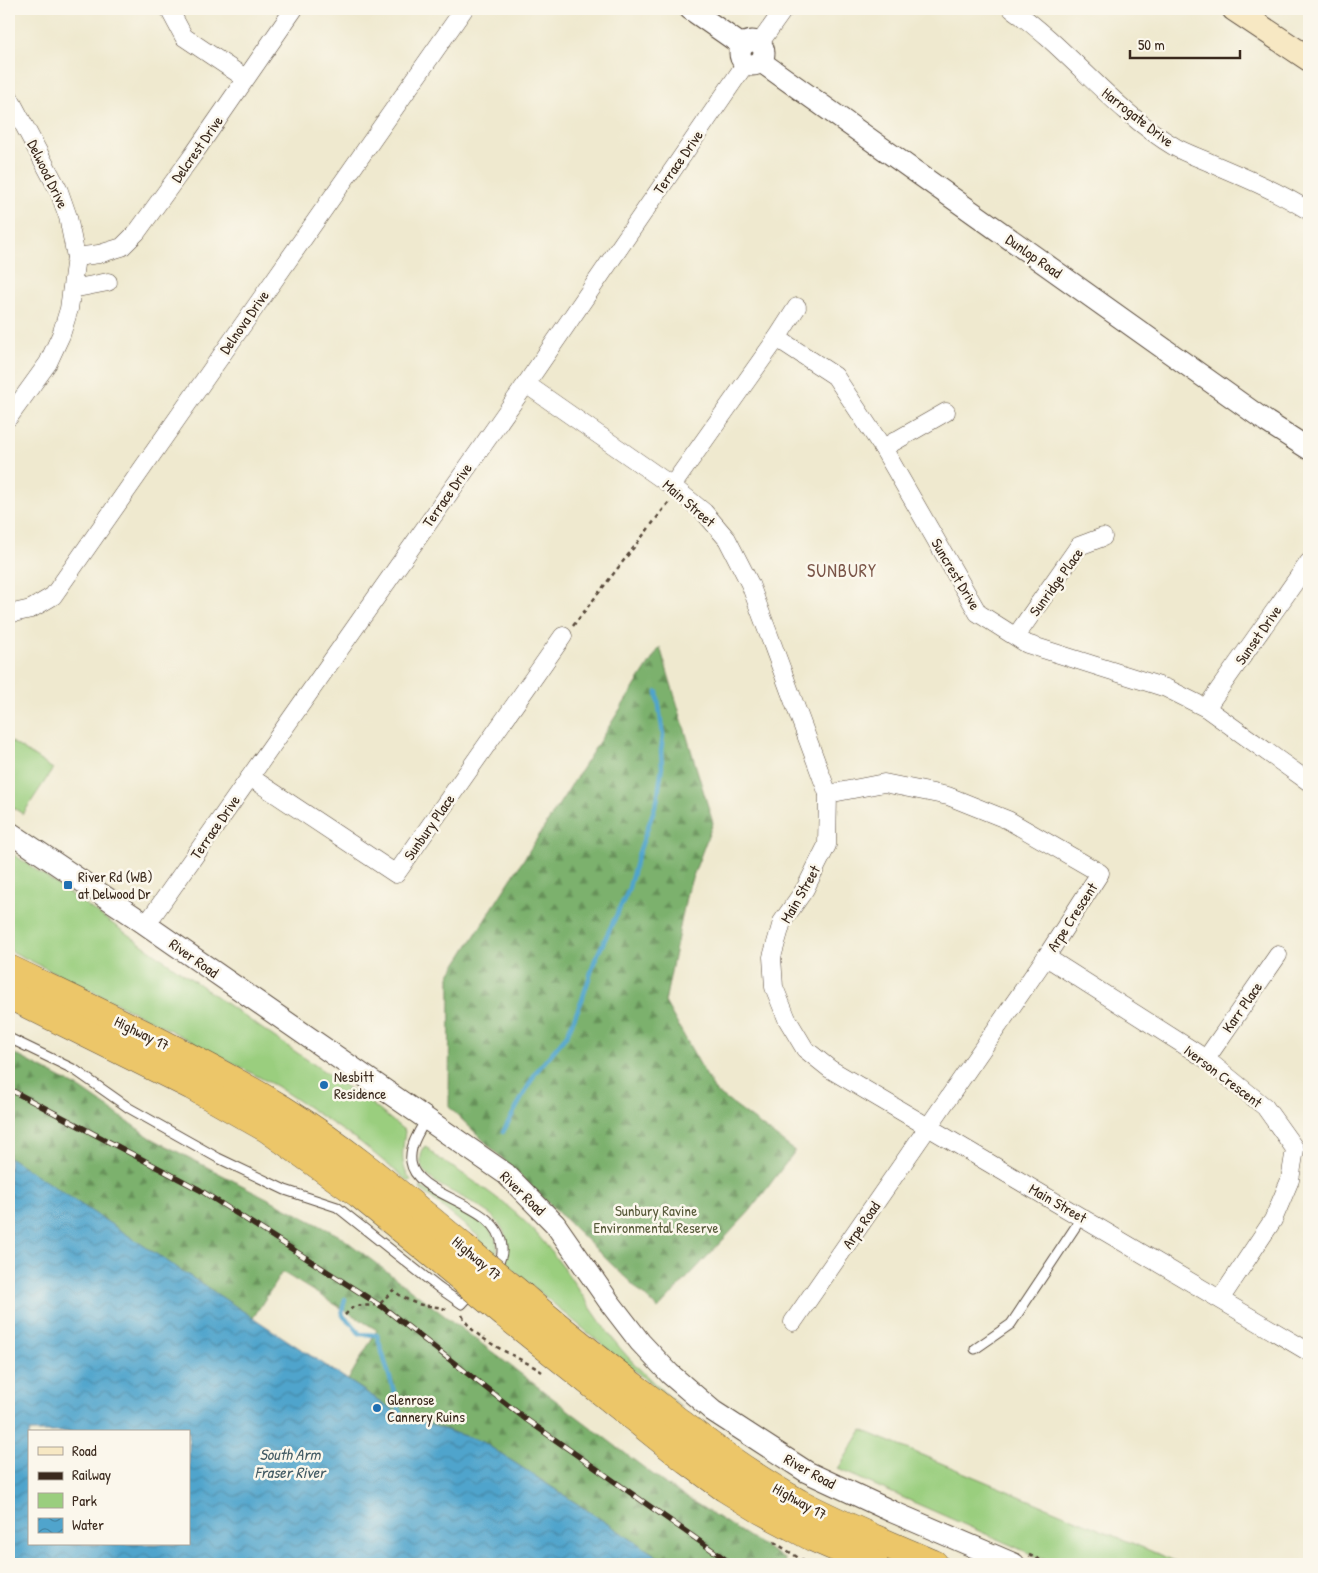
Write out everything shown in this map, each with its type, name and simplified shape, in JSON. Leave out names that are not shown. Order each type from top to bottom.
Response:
[{"type":"highway","name":"Highway 17","points":[[9,968],[207,1066],[283,1110],[329,1140],[376,1175],[454,1255],[688,1461],[725,1488],[761,1510],[814,1538],[874,1564]]},
{"type":"highway","name":"Highway 17","points":[[9,996],[192,1086],[268,1129],[359,1194],[454,1255]]},
{"type":"highway","name":"Highway 17","points":[[514,1306],[567,1335],[691,1432],[750,1473],[798,1502],[831,1519],[934,1564]]},
{"type":"main road","points":[[1234,9],[1309,59]]},
{"type":"street","points":[[169,9],[184,37],[245,78]]},
{"type":"street","name":"Delcrest Drive","points":[[76,257],[99,254],[122,246],[138,232],[294,9]]},
{"type":"street","name":"Delnova Drive","points":[[9,614],[31,609],[53,596],[464,9]]},
{"type":"street","name":"Dunlop Road","points":[[690,9],[1267,422],[1309,449]]},
{"type":"street","points":[[752,54],[784,9]]},
{"type":"street","name":"Harrogate Drive","points":[[1012,9],[1033,24],[1136,119],[1175,147],[1286,196],[1309,210]]},
{"type":"street","name":"Terrace Drive","points":[[146,925],[526,384],[752,54]]},
{"type":"street","name":"Delwood Drive","points":[[9,97],[59,191],[68,217],[76,257],[69,309],[61,335],[51,356],[9,417]]},
{"type":"street","points":[[72,290],[108,282]]},
{"type":"street","points":[[674,488],[777,338],[796,307]]},
{"type":"street","name":"Suncrest Drive","points":[[777,338],[835,376],[883,448],[978,613],[1027,644],[1166,688],[1206,708],[1309,782]]},
{"type":"street","name":"Main Street","points":[[526,384],[674,488],[704,512],[727,539],[750,584],[828,794],[827,845],[805,889],[782,922],[772,957],[774,987],[787,1019],[804,1049],[830,1069],[1221,1298],[1309,1352]]},
{"type":"street","points":[[883,448],[946,412]]},
{"type":"street","name":"Sunridge Place","points":[[1016,636],[1079,546],[1103,537]]},
{"type":"street","name":"Sunset Drive","points":[[1206,708],[1309,562]]},
{"type":"street","name":"Sunbury Place","points":[[250,777],[396,874],[562,636]]},
{"type":"street","name":"Arpe Crescent","points":[[828,794],[884,783],[948,796],[1008,820],[1100,873],[1046,957],[928,1127]]},
{"type":"street","name":"River Road","points":[[9,832],[506,1174],[555,1224],[610,1303],[640,1342],[670,1374],[713,1411],[807,1472],[893,1512],[1014,1564]]},
{"type":"street","name":"Karr Place","points":[[1206,1059],[1278,955]]},
{"type":"street","name":"Iverson Crescent","points":[[1046,957],[1206,1059],[1265,1108],[1302,1148],[1273,1220],[1221,1298]]},
{"type":"street","name":"Arpe Road","points":[[794,1322],[928,1127]]},
{"type":"lane","points":[[9,1038],[75,1070],[129,1108],[218,1158],[285,1190],[337,1207],[462,1304],[499,1262],[503,1252],[502,1241],[498,1230],[483,1216],[425,1183],[415,1174],[410,1154],[416,1137],[426,1119]]},
{"type":"lane","points":[[975,1349],[1010,1324],[1082,1217]]},
{"type":"path","points":[[562,636],[581,617],[674,488]]},
{"type":"path","points":[[344,1315],[354,1306],[379,1305],[393,1290],[406,1300],[428,1306],[438,1306],[453,1311],[462,1304]]},
{"type":"green space","name":"Sunbury Ravine Environmental Reserve","points":[[660,647],[713,823],[687,892],[665,1002],[715,1091],[795,1151],[750,1211],[658,1309],[449,1107],[450,974]]},
{"type":"green space","points":[[9,740],[53,769],[23,814],[9,805]]},
{"type":"green space","points":[[9,851],[373,1105],[405,1131],[403,1163],[411,1180],[409,1182],[360,1142],[276,1086],[162,1026],[9,950]]},
{"type":"green space","points":[[9,1051],[81,1089],[151,1138],[340,1236],[668,1486],[784,1559],[784,1564],[669,1564],[483,1442],[401,1415],[348,1380],[377,1330],[282,1272],[253,1318],[31,1172],[9,1157]]},
{"type":"green space","points":[[426,1146],[440,1159],[503,1203],[536,1233],[620,1348],[682,1408],[611,1352],[505,1263],[507,1239],[498,1222],[482,1208],[444,1188],[429,1177],[421,1164],[424,1147]]},
{"type":"green space","points":[[421,1187],[477,1219],[486,1227],[496,1240],[496,1257],[479,1241],[478,1236],[420,1189]]},
{"type":"green space","points":[[862,1430],[1182,1564],[1054,1564],[838,1469]]},
{"type":"water","name":"South Arm Fraser River","points":[[9,1157],[401,1415],[483,1442],[669,1564],[9,1564]]},
{"type":"waterway","points":[[503,1132],[536,1072],[567,1035],[582,1000],[595,960],[628,891],[637,858],[657,801],[662,767],[663,735],[657,692]]},
{"type":"waterway","points":[[345,1299],[342,1312],[345,1318],[360,1334],[377,1335],[401,1415]]},
{"type":"railway","points":[[9,1089],[200,1190],[384,1308],[527,1420],[732,1564]]},
{"type":"place","name":"River Rd (WB) at Delwood Dr","points":[[68,885]]},
{"type":"place","name":"Nesbitt Residence","points":[[324,1085]]},
{"type":"place","name":"Glenrose Cannery Ruins","points":[[377,1408]]},
{"type":"district","name":"SUNBURY","points":[[842,570]]}]
